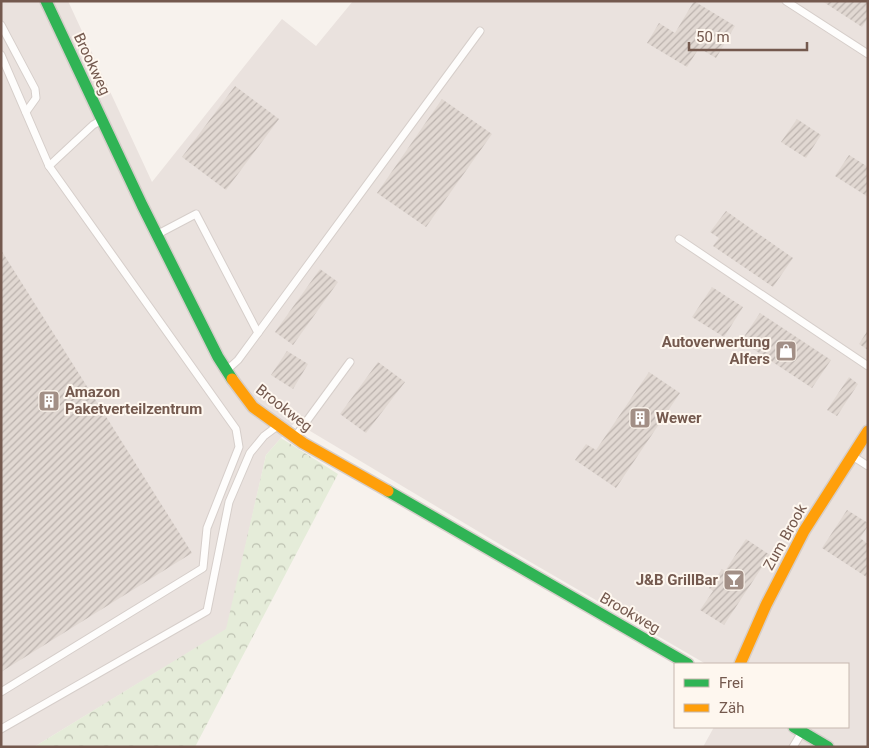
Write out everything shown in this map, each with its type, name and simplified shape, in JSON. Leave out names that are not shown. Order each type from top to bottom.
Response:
[{"type":"street","name":"Brookweg","points":[[46,1],[157,234],[225,371],[253,407],[295,437],[686,663]]},
{"type":"street","name":"Zum Brook","points":[[740,663],[766,606],[804,531],[868,431]]},
{"type":"street","points":[[798,729],[828,747]]},
{"type":"lane","points":[[786,1],[868,54]]},
{"type":"lane","points":[[1,24],[35,89],[36,98],[26,112]]},
{"type":"lane","points":[[225,371],[238,360],[480,31]]},
{"type":"lane","points":[[1,55],[49,166],[236,428],[239,447],[207,528],[203,568],[1,692]]},
{"type":"lane","points":[[49,166],[93,125],[102,120]]},
{"type":"lane","points":[[157,234],[196,214],[258,333]]},
{"type":"lane","points":[[679,239],[868,366]]},
{"type":"lane","points":[[295,437],[350,362]]},
{"type":"lane","points":[[1,730],[207,611],[229,502],[250,453],[264,436],[278,425]]},
{"type":"lane","points":[[852,456],[868,466]]},
{"type":"lane","points":[[793,747],[798,729]]},
{"type":"shaded area","points":[[1,1],[68,1],[152,182],[282,19],[316,46],[353,1],[868,1],[868,747],[703,747],[713,728],[849,728],[849,663],[704,663],[295,422],[266,455],[227,629],[34,747],[1,747]]},
{"type":"green space","points":[[281,438],[338,474],[195,747],[34,747],[226,629],[266,455]]},
{"type":"building","points":[[694,1],[735,26],[716,58],[699,48],[687,67],[647,43],[659,23],[675,33]]},
{"type":"building","points":[[822,1],[868,1],[868,18],[862,27]]},
{"type":"building","points":[[235,86],[279,119],[226,190],[182,157]]},
{"type":"building","points":[[442,99],[492,134],[426,227],[377,193]]},
{"type":"building","points":[[797,119],[821,135],[806,158],[781,142]]},
{"type":"building","points":[[849,155],[868,167],[868,197],[835,176]]},
{"type":"building","points":[[726,211],[793,258],[773,287],[713,246],[719,238],[710,232]]},
{"type":"building","name":"Amazon Paketverteilzentrum","points":[[1,250],[192,553],[1,672]]},
{"type":"building","points":[[320,269],[338,282],[293,345],[275,332]]},
{"type":"building","points":[[712,287],[743,307],[724,337],[692,317]]},
{"type":"building","name":"Autoverwertung Alfers","points":[[760,313],[831,360],[812,388],[741,341]]},
{"type":"building","points":[[868,330],[868,350],[859,344]]},
{"type":"building","points":[[287,351],[308,364],[293,389],[271,375]]},
{"type":"building","points":[[378,362],[405,382],[366,433],[340,414]]},
{"type":"building","name":"Wewer","points":[[649,372],[680,393],[616,488],[575,460],[586,444],[596,450]]},
{"type":"building","points":[[849,377],[858,384],[837,416],[827,410]]},
{"type":"building","points":[[847,510],[868,523],[860,538],[868,544],[868,578],[822,548]]},
{"type":"building","name":"J&B GrillBar","points":[[746,539],[770,555],[724,625],[700,610],[713,591],[709,588],[722,569],[725,571]]},
{"type":"traffic: fast","points":[[46,1],[142,205],[218,357],[232,379]]},
{"type":"traffic: fast","points":[[388,491],[686,663]]},
{"type":"traffic: fast","points":[[796,728],[828,747]]},
{"type":"traffic: slow","points":[[232,379],[253,407],[303,443],[388,491]]},
{"type":"traffic: slow","points":[[740,663],[766,605],[804,531],[868,431]]},
{"type":"place","name":"Autoverwertung Alfers","points":[[786,351]]},
{"type":"place","name":"Amazon Paketverteilzentrum","points":[[49,401]]},
{"type":"place","name":"Wewer","points":[[640,418]]},
{"type":"place","name":"J&B GrillBar","points":[[734,580]]}]
